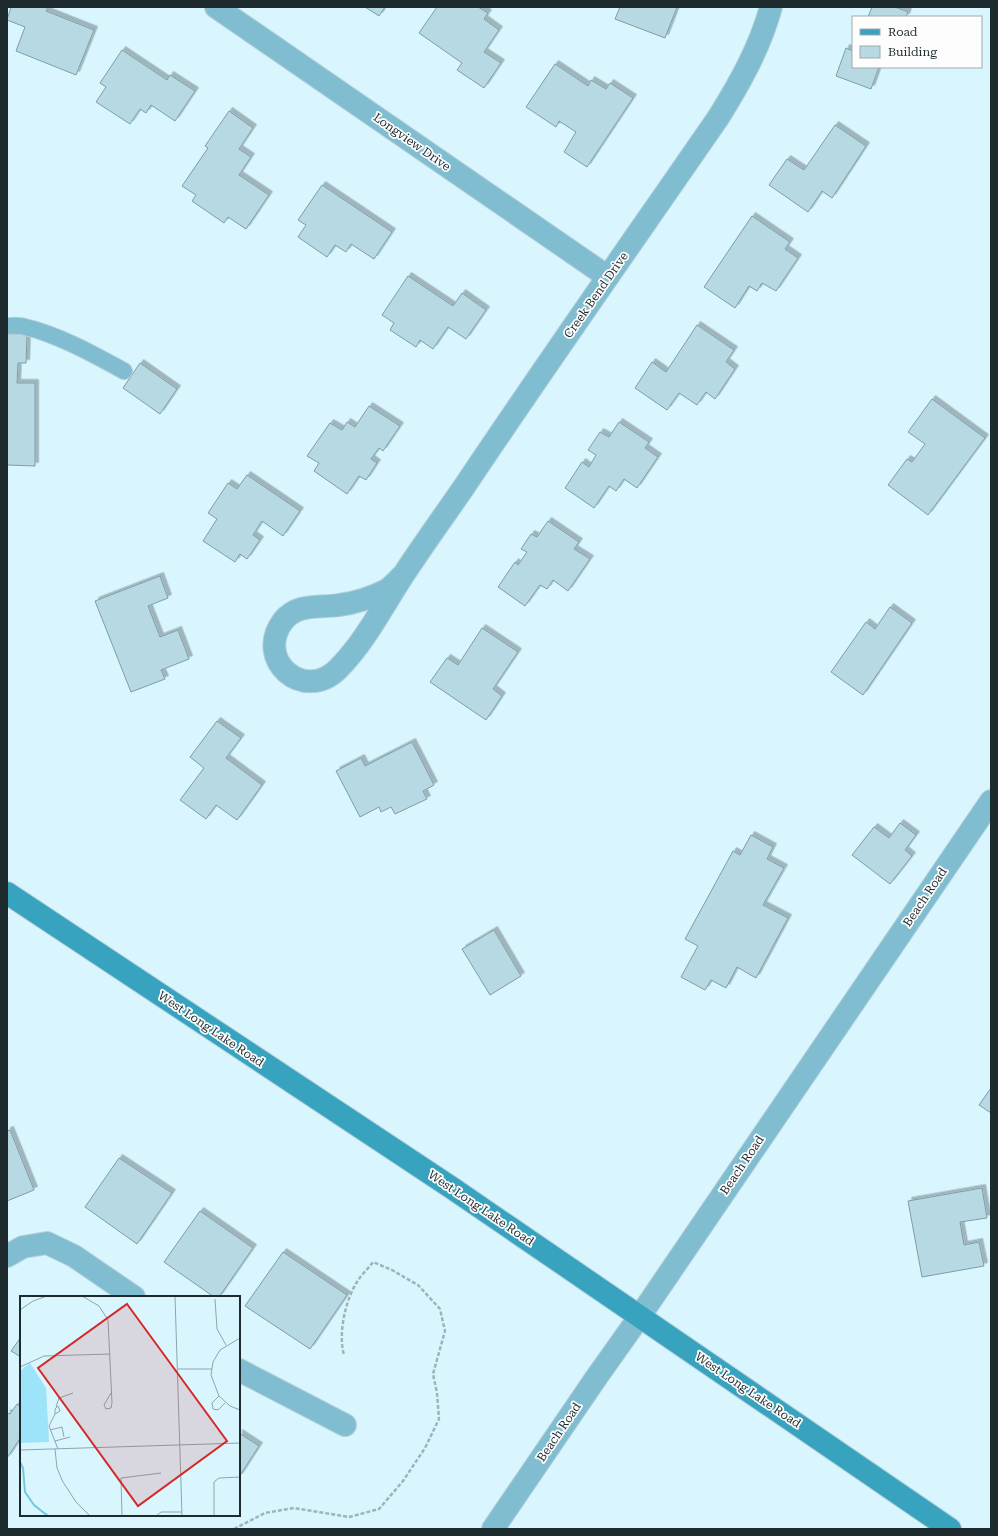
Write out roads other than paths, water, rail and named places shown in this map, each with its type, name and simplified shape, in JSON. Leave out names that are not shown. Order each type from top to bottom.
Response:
[{"type":"main road","name":"West Long Lake Road","points":[[7,893],[452,1188],[950,1529]]},
{"type":"street","name":"Longview Drive","points":[[216,7],[608,277]]},
{"type":"street","name":"Creek Bend Drive","points":[[404,574],[389,589],[362,599],[340,605],[310,606],[297,610],[287,616],[277,629],[274,650],[279,663],[285,671],[296,678],[310,682],[324,680],[334,673],[354,651],[384,608],[404,574],[718,118],[736,90],[754,54],[771,7]]},
{"type":"street","name":"Beach Road","points":[[493,1529],[991,801]]},
{"type":"street","points":[[7,1256],[22,1247],[47,1243],[74,1256],[133,1296]]},
{"type":"street","points":[[240,1371],[345,1425]]},
{"type":"lane","points":[[7,326],[24,326],[49,334],[124,371]]}]
